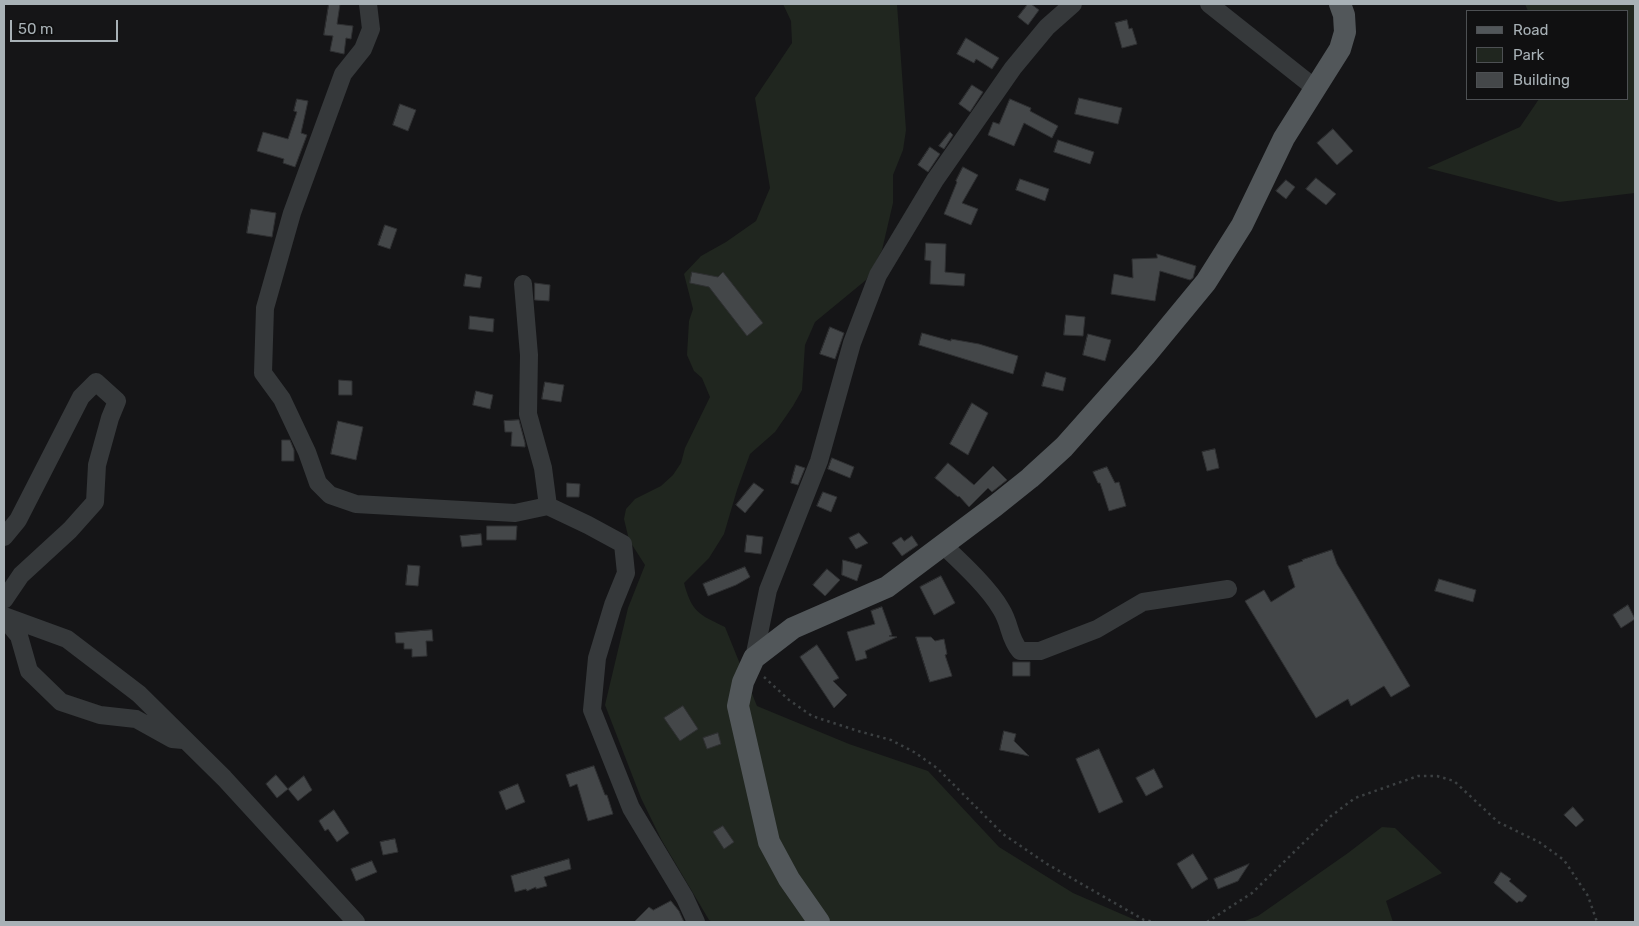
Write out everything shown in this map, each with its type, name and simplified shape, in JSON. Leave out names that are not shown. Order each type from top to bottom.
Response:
[{"type":"main road","points":[[819,922],[789,879],[769,842],[738,706],[743,682],[752,661],[793,628],[887,587],[944,546],[1030,478],[1064,447],[1145,356],[1206,282],[1242,225],[1284,138],[1340,49],[1345,32],[1344,15],[1340,4]]},
{"type":"street","points":[[368,4],[371,29],[366,43],[344,74],[292,213],[265,308],[263,373],[282,400],[307,452],[318,484],[330,495],[356,504],[514,513],[548,506],[623,544],[626,573],[613,605],[597,658],[592,710],[631,808],[685,898],[696,922]]},
{"type":"street","points":[[752,661],[768,590],[819,461],[852,343],[878,275],[935,180],[1013,68],[1047,27],[1073,4]]},
{"type":"street","points":[[1209,4],[1315,88]]},
{"type":"street","points":[[523,284],[529,355],[528,414],[543,468],[548,506]]},
{"type":"street","points":[[4,537],[18,520],[82,396],[96,382],[117,401],[110,418],[97,464],[95,502],[70,530],[21,575],[4,600]]},
{"type":"street","points":[[944,546],[1001,608],[1009,624],[1009,632],[1013,642],[1020,651],[1040,651],[1072,640],[1096,629],[1142,602],[1228,588]]},
{"type":"street","points":[[4,617],[19,636],[29,671],[61,702],[100,715],[136,719],[172,739],[186,740]]},
{"type":"street","points":[[4,617],[67,639],[139,694],[224,778],[356,922]]},
{"type":"path","points":[[752,661],[789,700],[812,716],[858,732],[891,740],[914,752],[937,768],[1003,834],[1055,868],[1144,920],[1155,922]]},
{"type":"path","points":[[1207,922],[1252,893],[1331,816],[1354,798],[1418,776],[1437,776],[1454,781],[1498,822],[1539,842],[1564,860],[1588,896],[1597,922]]},
{"type":"green space","points":[[783,4],[897,4],[906,130],[903,150],[893,175],[893,203],[882,250],[866,280],[815,322],[805,345],[802,390],[775,432],[750,454],[724,534],[709,558],[684,583],[687,593],[697,611],[725,627],[757,706],[849,744],[928,771],[999,847],[1073,893],[1140,922],[713,922],[709,920],[661,839],[641,798],[605,705],[628,608],[645,565],[629,540],[624,519],[626,509],[635,499],[661,486],[673,475],[681,463],[685,448],[710,397],[702,378],[694,371],[687,355],[689,321],[693,309],[684,274],[701,256],[726,242],[756,221],[770,188],[755,98],[792,43],[791,21]]},
{"type":"green space","points":[[1525,4],[1635,4],[1635,193],[1559,202],[1427,168],[1520,127],[1538,100],[1629,100],[1629,10],[1528,10]]},
{"type":"green space","points":[[1382,827],[1395,828],[1442,873],[1386,901],[1393,922],[1242,922],[1258,916]]},
{"type":"building","points":[[329,4],[340,4],[337,24],[353,26],[351,39],[346,38],[344,54],[330,51],[333,36],[324,35]]},
{"type":"building","points":[[1028,4],[1039,10],[1028,25],[1018,17]]},
{"type":"building","points":[[1127,20],[1129,29],[1132,28],[1137,44],[1122,48],[1115,23]]},
{"type":"building","points":[[966,38],[999,58],[992,69],[976,59],[974,63],[957,54]]},
{"type":"building","points":[[972,85],[983,92],[970,112],[959,104]]},
{"type":"building","points":[[1079,98],[1122,108],[1118,124],[1075,114]]},
{"type":"building","points":[[297,99],[308,101],[301,133],[307,135],[295,167],[283,163],[284,159],[257,151],[263,132],[288,139],[297,112],[294,111]]},
{"type":"building","points":[[1010,99],[1031,108],[1030,111],[1058,126],[1052,138],[1024,123],[1014,146],[988,135],[993,122],[999,124]]},
{"type":"building","points":[[400,104],[416,110],[408,131],[393,125]]},
{"type":"building","points":[[1333,129],[1353,151],[1337,165],[1317,143]]},
{"type":"building","points":[[950,132],[953,135],[944,149],[939,146]]},
{"type":"building","points":[[1058,140],[1094,152],[1090,164],[1054,152]]},
{"type":"building","points":[[930,147],[940,154],[928,172],[918,165]]},
{"type":"building","points":[[963,167],[978,175],[962,203],[978,209],[971,225],[944,214]]},
{"type":"building","points":[[1316,178],[1336,194],[1326,205],[1306,189]]},
{"type":"building","points":[[1020,179],[1049,189],[1045,201],[1016,190]]},
{"type":"building","points":[[1286,180],[1295,187],[1286,199],[1276,191]]},
{"type":"building","points":[[251,209],[276,213],[272,237],[247,233]]},
{"type":"building","points":[[385,225],[397,229],[390,249],[378,245]]},
{"type":"building","points":[[926,243],[946,244],[945,272],[965,274],[964,286],[930,284],[931,261],[925,260]]},
{"type":"building","points":[[1157,254],[1196,266],[1193,278],[1190,280],[1160,271],[1155,301],[1111,294],[1114,274],[1133,278],[1132,259],[1157,258]]},
{"type":"building","points":[[692,272],[718,277],[723,272],[763,323],[747,336],[709,287],[690,283]]},
{"type":"building","points":[[466,274],[482,277],[480,288],[464,286]]},
{"type":"building","points":[[535,283],[550,285],[549,301],[535,300]]},
{"type":"building","points":[[1066,315],[1085,317],[1083,336],[1064,335]]},
{"type":"building","points":[[470,316],[494,319],[493,332],[469,329]]},
{"type":"building","points":[[830,327],[844,333],[835,359],[820,354]]},
{"type":"building","points":[[922,333],[951,341],[951,339],[979,344],[1018,356],[1013,374],[919,345]]},
{"type":"building","points":[[1088,334],[1111,340],[1105,361],[1083,355]]},
{"type":"building","points":[[1046,372],[1066,378],[1063,391],[1042,386]]},
{"type":"building","points":[[339,380],[352,381],[352,395],[339,395]]},
{"type":"building","points":[[545,382],[564,385],[561,402],[542,399]]},
{"type":"building","points":[[476,391],[493,395],[490,409],[473,405]]},
{"type":"building","points":[[972,403],[988,413],[968,455],[950,444]]},
{"type":"building","points":[[519,420],[525,447],[511,446],[512,432],[505,432],[504,421]]},
{"type":"building","points":[[338,421],[363,427],[356,460],[331,454]]},
{"type":"building","points":[[282,440],[290,440],[294,450],[294,461],[282,461]]},
{"type":"building","points":[[1215,449],[1219,468],[1207,471],[1202,452]]},
{"type":"building","points":[[832,458],[854,467],[850,478],[828,469]]},
{"type":"building","points":[[948,463],[974,485],[993,466],[1007,480],[992,492],[988,488],[969,507],[959,496],[935,478]]},
{"type":"building","points":[[796,465],[805,468],[798,485],[791,483]]},
{"type":"building","points":[[1107,467],[1115,483],[1119,482],[1126,506],[1109,511],[1100,483],[1098,483],[1093,472]]},
{"type":"building","points":[[567,483],[580,484],[579,497],[567,497]]},
{"type":"building","points":[[754,483],[764,490],[745,513],[736,505]]},
{"type":"building","points":[[823,492],[837,497],[831,512],[817,506]]},
{"type":"building","points":[[487,526],[517,526],[516,540],[487,540]]},
{"type":"building","points":[[859,533],[868,543],[856,549],[849,538]]},
{"type":"building","points":[[481,534],[482,545],[462,547],[460,536]]},
{"type":"building","points":[[747,535],[763,537],[761,554],[745,552]]},
{"type":"building","points":[[912,536],[918,545],[902,556],[892,543],[901,537],[904,541]]},
{"type":"building","points":[[1332,550],[1337,564],[1410,686],[1391,697],[1384,686],[1351,706],[1348,699],[1316,718],[1245,601],[1264,590],[1271,602],[1295,587],[1288,566]]},
{"type":"building","points":[[843,560],[862,565],[857,581],[842,575]]},
{"type":"building","points":[[408,565],[420,566],[418,586],[406,585]]},
{"type":"building","points":[[745,567],[750,577],[736,585],[708,596],[703,584]]},
{"type":"building","points":[[827,569],[840,580],[825,596],[813,585]]},
{"type":"building","points":[[941,576],[955,603],[934,615],[920,587]]},
{"type":"building","points":[[1439,579],[1476,590],[1473,602],[1435,591]]},
{"type":"building","points":[[1628,605],[1635,619],[1621,628],[1613,615]]},
{"type":"building","points":[[882,607],[892,635],[889,636],[897,637],[865,651],[867,658],[856,661],[847,632],[875,624],[871,611]]},
{"type":"building","points":[[432,630],[433,641],[426,641],[427,656],[412,657],[412,649],[404,649],[404,643],[396,643],[395,633]]},
{"type":"building","points":[[916,637],[931,637],[935,641],[944,639],[947,654],[945,655],[952,676],[930,682]]},
{"type":"building","points":[[817,645],[839,678],[833,681],[847,695],[834,708],[800,657]]},
{"type":"building","points":[[1013,662],[1030,662],[1030,676],[1013,676]]},
{"type":"building","points":[[683,706],[698,729],[680,741],[664,718]]},
{"type":"building","points":[[1004,731],[1016,734],[1014,741],[1029,756],[1000,750]]},
{"type":"building","points":[[718,733],[721,744],[707,749],[703,738]]},
{"type":"building","points":[[1099,749],[1123,802],[1099,813],[1076,759]]},
{"type":"building","points":[[594,766],[613,814],[588,821],[577,784],[570,787],[566,775]]},
{"type":"building","points":[[1154,769],[1163,787],[1146,796],[1136,778]]},
{"type":"building","points":[[276,775],[288,789],[277,798],[266,784]]},
{"type":"building","points":[[304,776],[312,790],[298,801],[288,789]]},
{"type":"building","points":[[518,784],[525,802],[506,810],[499,792]]},
{"type":"building","points":[[1573,807],[1584,820],[1576,827],[1564,815]]},
{"type":"building","points":[[334,810],[349,833],[337,842],[328,829],[325,831],[319,821]]},
{"type":"building","points":[[723,826],[734,842],[724,849],[713,832]]},
{"type":"building","points":[[395,839],[398,852],[383,855],[380,842]]},
{"type":"building","points":[[1193,854],[1208,879],[1192,889],[1177,864]]},
{"type":"building","points":[[569,859],[571,869],[544,877],[547,886],[515,892],[511,876]]},
{"type":"building","points":[[372,861],[377,872],[356,881],[351,869]]},
{"type":"building","points":[[1249,864],[1238,881],[1218,889],[1214,879]]},
{"type":"building","points":[[1501,872],[1511,879],[1509,881],[1527,896],[1522,902],[1519,901],[1517,903],[1494,883]]},
{"type":"building","points":[[671,901],[679,911],[684,922],[634,922],[649,907],[653,910]]}]
